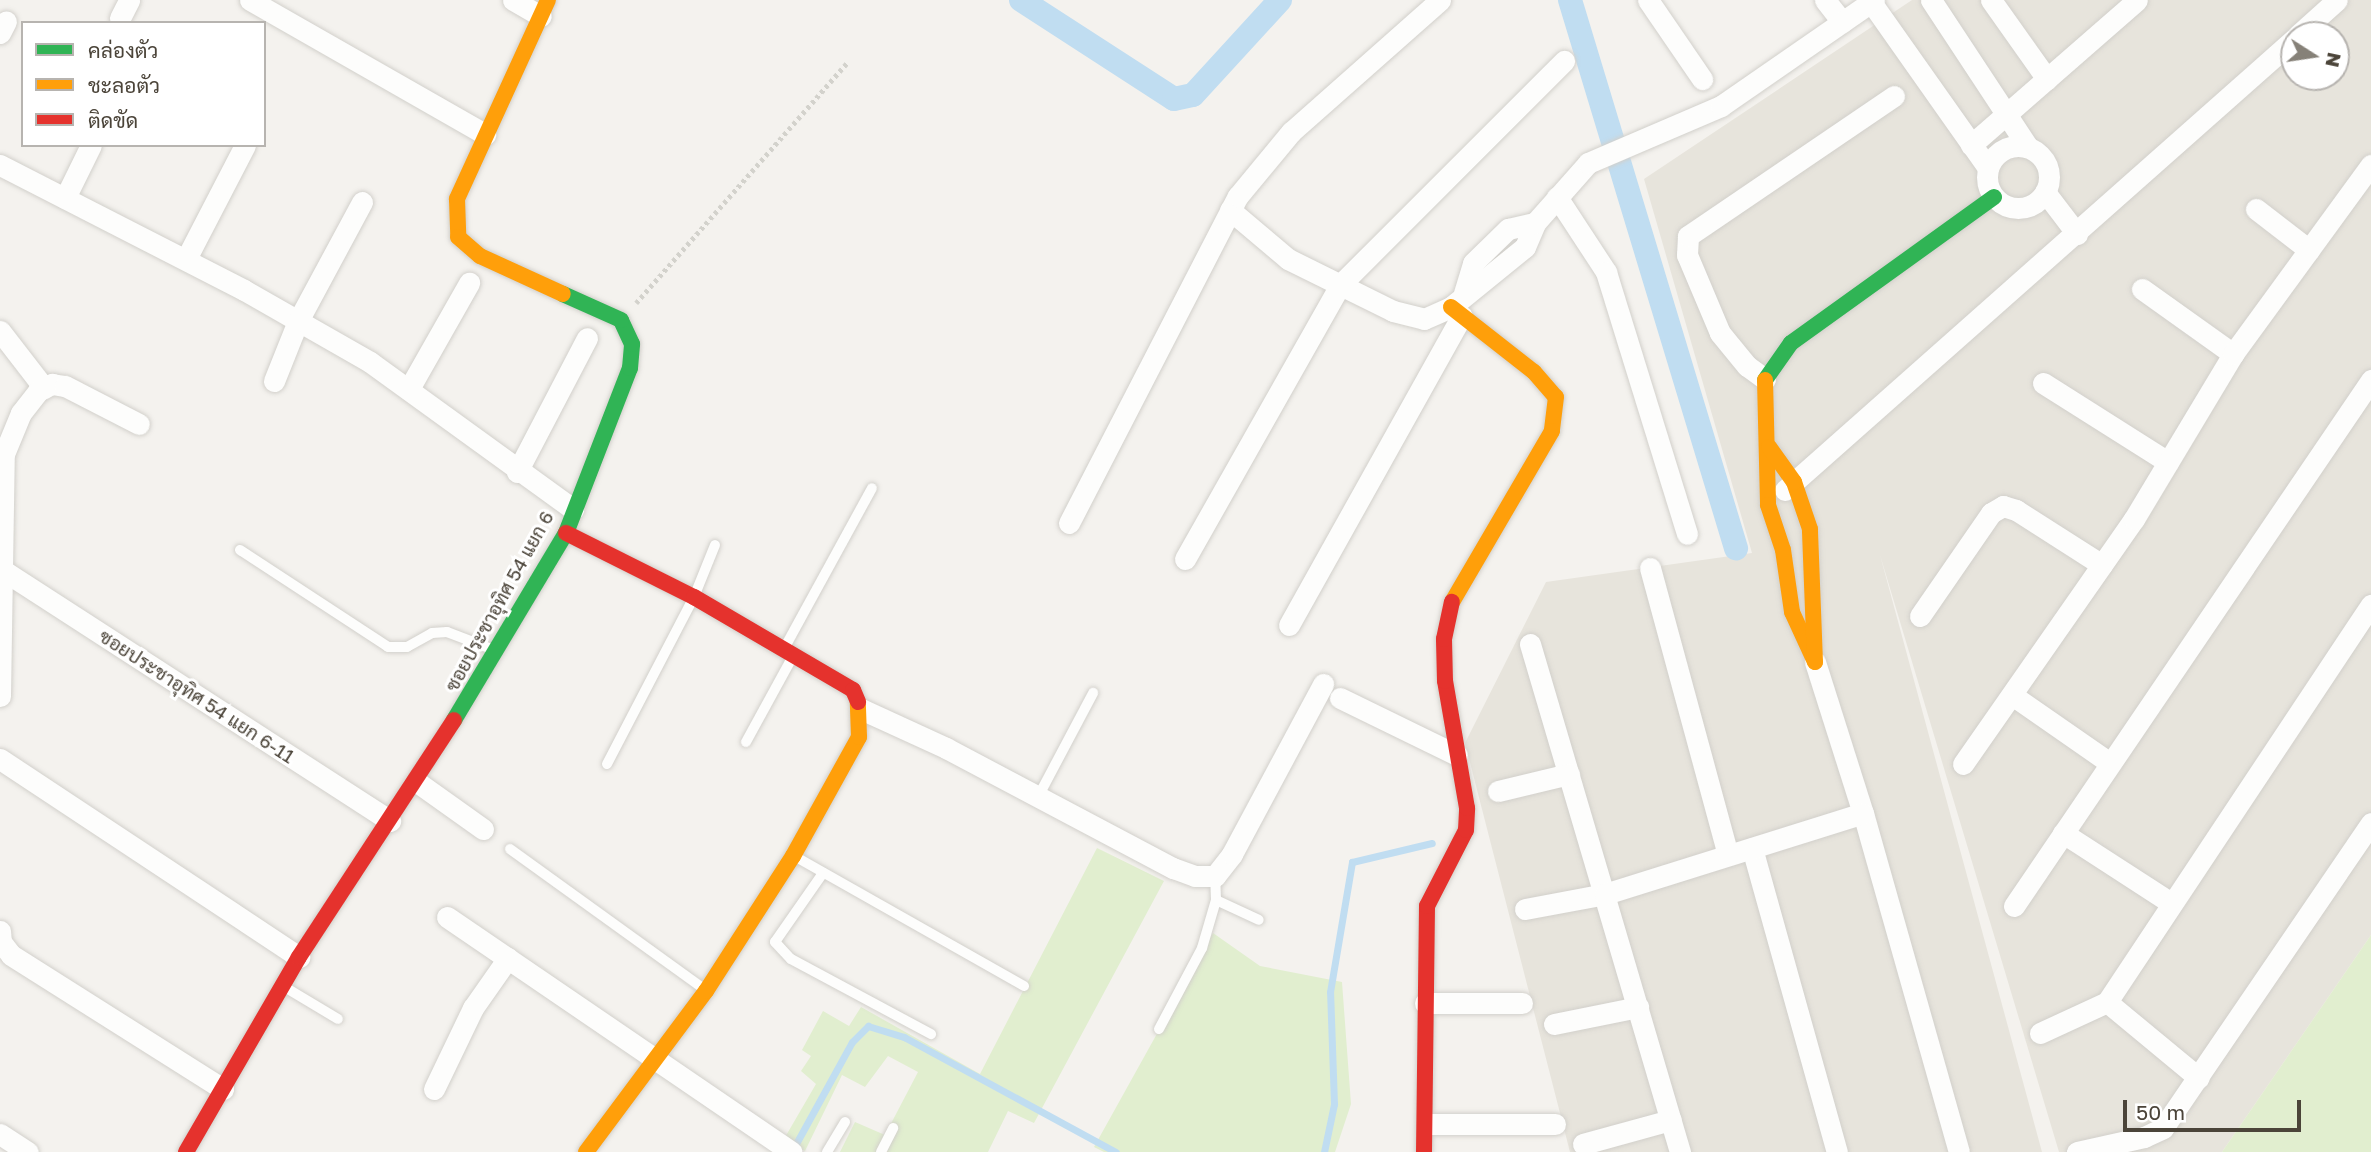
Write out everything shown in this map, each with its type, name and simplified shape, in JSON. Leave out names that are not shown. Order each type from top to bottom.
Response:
[{"type":"street","points":[[250,0],[485,134]]},
{"type":"street","points":[[513,0],[545,8],[457,199],[458,237],[480,256],[621,320]]},
{"type":"street","points":[[1069,523],[1230,210],[1291,132],[1440,0]]},
{"type":"street","points":[[1648,0],[1702,79]]},
{"type":"street","points":[[1825,0],[1842,22]]},
{"type":"street","points":[[1931,0],[2028,148],[2045,161],[2049,181],[2045,192],[2020,208],[1994,197]]},
{"type":"street","points":[[1991,0],[2047,79]]},
{"type":"street","points":[[1971,145],[2137,0]]},
{"type":"street","points":[[2314,21],[2337,0]]},
{"type":"street","points":[[1289,625],[1459,306],[1473,262],[1508,229],[1535,223],[1557,197],[1601,155],[1721,106],[1873,1],[1988,168],[1994,197]]},
{"type":"street","points":[[1769,505],[2280,52]]},
{"type":"street","points":[[1185,559],[1340,285],[1564,61]]},
{"type":"street","points":[[1765,379],[1747,366],[1720,333],[1688,255],[1688,236],[1894,96]]},
{"type":"street","points":[[65,198],[90,147]]},
{"type":"street","points":[[186,259],[244,147]]},
{"type":"street","points":[[1988,168],[2008,147],[2028,148]]},
{"type":"street","points":[[0,165],[186,259],[411,387],[517,472],[573,509]]},
{"type":"street","points":[[1963,764],[2102,565],[2233,354],[2371,165]]},
{"type":"street","points":[[2045,192],[2077,234]]},
{"type":"street","points":[[1557,197],[1606,272],[1687,534]]},
{"type":"street","points":[[1959,1152],[1863,813],[1815,662],[1792,612],[1783,550],[1769,505],[1765,379],[1791,343],[1994,197]]},
{"type":"street","points":[[274,381],[298,321],[362,201]]},
{"type":"street","points":[[2256,209],[2309,250]]},
{"type":"street","points":[[1230,210],[1289,259],[1412,318],[1424,319],[1459,306]]},
{"type":"street","points":[[411,387],[469,283]]},
{"type":"street","points":[[2142,289],[2233,354]]},
{"type":"street","points":[[1424,1152],[1427,1124],[1427,906],[1466,830],[1445,681],[1444,639],[1451,604],[1552,431],[1556,411],[1556,397],[1534,372],[1459,306]]},
{"type":"street","name":"ซอยประชาอุทิศ 54 แยก 6","points":[[186,1152],[299,957],[417,782],[499,653],[566,533],[573,509],[630,368],[632,344],[621,320]]},
{"type":"street","points":[[0,331],[44,388]]},
{"type":"street","points":[[517,472],[587,338]]},
{"type":"street","points":[[2014,906],[2371,380]]},
{"type":"street","points":[[2043,383],[2168,462]]},
{"type":"street","points":[[0,696],[4,454],[21,413],[44,388],[52,384],[65,386],[139,424]]},
{"type":"street","points":[[1769,447],[1794,482],[1810,529],[1815,662]]},
{"type":"street","points":[[1920,616],[1990,513],[2003,506],[2016,510],[2102,565]]},
{"type":"street","points":[[566,533],[694,597],[853,690],[861,709],[859,737],[793,856],[706,991],[586,1152]]},
{"type":"street","points":[[1650,568],[1728,855]]},
{"type":"street","name":"ซอยประชาอุทิศ 54 แยก 6-11","points":[[4,571],[390,821]]},
{"type":"street","points":[[2040,1033],[2106,1002],[2371,605]]},
{"type":"street","points":[[1530,644],[1680,1152]]},
{"type":"street","points":[[861,709],[1038,797],[1173,869],[1195,876],[1214,876],[1232,854],[1322,684]]},
{"type":"street","points":[[2012,695],[2110,763]]},
{"type":"street","points":[[1340,698],[1457,755]]},
{"type":"street","points":[[0,759],[299,957]]},
{"type":"street","points":[[1498,791],[1569,774]]},
{"type":"street","points":[[417,782],[483,829]]},
{"type":"street","points":[[1525,909],[1605,894],[1863,813]]},
{"type":"street","points":[[2077,1152],[2153,1134],[2163,1128],[2371,823]]},
{"type":"street","points":[[2063,833],[2172,903]]},
{"type":"street","points":[[1752,848],[1837,1152]]},
{"type":"street","points":[[447,917],[776,1147]]},
{"type":"street","points":[[0,931],[1,942],[11,955],[223,1089]]},
{"type":"street","points":[[434,1089],[473,1008],[508,958]]},
{"type":"street","points":[[2106,1002],[2199,1078]]},
{"type":"street","points":[[1425,1003],[1522,1003]]},
{"type":"street","points":[[1554,1024],[1638,1007]]},
{"type":"street","points":[[1583,1144],[1671,1121]]},
{"type":"street","points":[[1427,1124],[1555,1124]]},
{"type":"street","points":[[0,1134],[28,1152]]},
{"type":"lane","points":[[746,742],[872,488]]},
{"type":"lane","points":[[607,764],[694,597],[715,545]]},
{"type":"lane","points":[[240,550],[388,647],[407,648],[432,633],[447,632],[499,653]]},
{"type":"lane","points":[[1038,797],[1093,693]]},
{"type":"lane","points":[[510,849],[706,991]]},
{"type":"lane","points":[[793,856],[1024,986]]},
{"type":"lane","points":[[823,873],[775,942],[791,959],[931,1034]]},
{"type":"lane","points":[[1159,1029],[1202,948],[1216,900],[1214,876]]},
{"type":"lane","points":[[1216,900],[1259,920]]},
{"type":"lane","points":[[282,985],[338,1019]]},
{"type":"lane","points":[[827,1152],[845,1122]]},
{"type":"lane","points":[[881,1152],[893,1128]]},
{"type":"path","points":[[621,320],[848,62]]},
{"type":"shaded area","points":[[1912,0],[2371,0],[2371,935],[2222,1152],[2059,1152],[1880,555],[2042,1152],[1570,1152],[1465,743],[1546,582],[1752,553],[1644,179]]},
{"type":"green space","points":[[1097,848],[1164,881],[1034,1123],[1008,1111],[988,1152],[840,1152],[855,1122],[885,1135],[918,1072],[888,1056],[865,1087],[842,1075],[805,1151],[784,1139],[816,1084],[801,1071],[811,1056],[802,1050],[823,1011],[849,1026],[861,1007],[980,1074]]},
{"type":"green space","points":[[1213,933],[1260,966],[1342,982],[1351,1104],[1335,1152],[1104,1152],[1094,1147]]},
{"type":"green space","points":[[2371,935],[2371,1152],[2222,1152]]},
{"type":"waterway","points":[[1021,0],[1174,99],[1193,95],[1280,0]]},
{"type":"waterway","points":[[1570,0],[1736,548]]},
{"type":"waterway","points":[[1324,1152],[1334,1104],[1330,992],[1352,862],[1432,843]]},
{"type":"waterway","points":[[792,1151],[852,1042],[868,1026],[904,1037],[1116,1152]]},
{"type":"traffic: fast","points":[[1765,380],[1791,343],[1994,197]]},
{"type":"traffic: fast","points":[[454,720],[566,533],[630,368],[632,344],[621,320],[563,294]]},
{"type":"traffic: slow","points":[[548,0],[457,199],[458,237],[480,256],[563,294]]},
{"type":"traffic: slow","points":[[1451,307],[1534,372],[1556,397],[1552,431],[1452,602]]},
{"type":"traffic: slow","points":[[1765,380],[1768,505],[1783,550],[1792,612],[1815,662],[1810,529],[1794,482],[1769,447]]},
{"type":"traffic: slow","points":[[586,1152],[706,991],[793,856],[859,737],[858,702]]},
{"type":"traffic: jam","points":[[566,533],[694,597],[853,690],[858,702]]},
{"type":"traffic: jam","points":[[1424,1152],[1427,906],[1466,830],[1467,808],[1445,681],[1444,639],[1452,602]]},
{"type":"traffic: jam","points":[[186,1152],[299,957],[454,720]]}]
